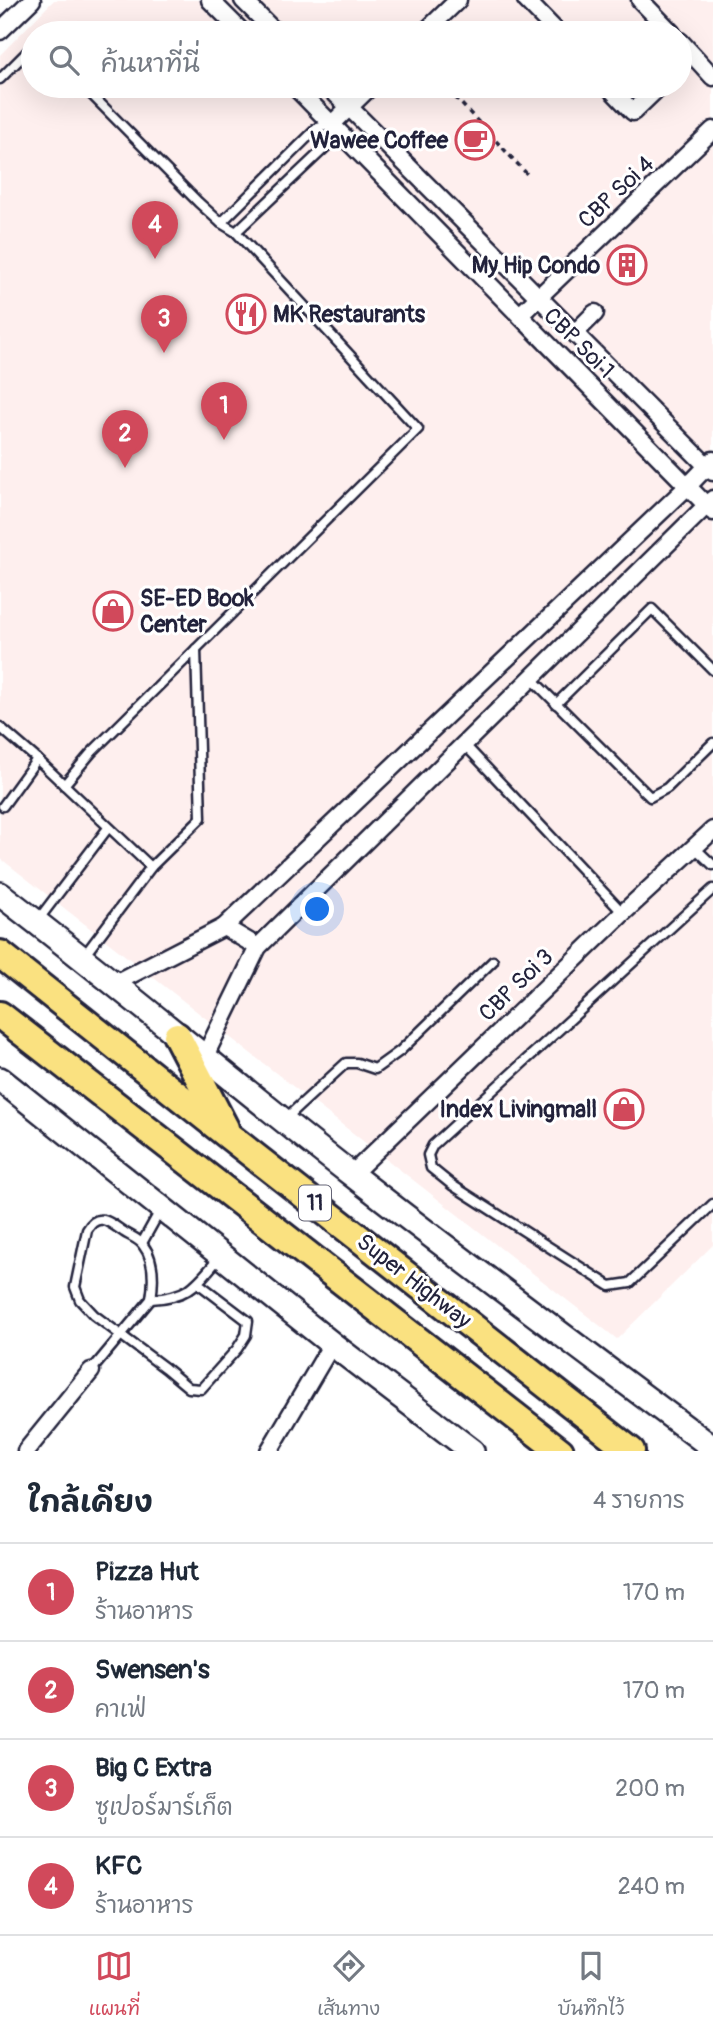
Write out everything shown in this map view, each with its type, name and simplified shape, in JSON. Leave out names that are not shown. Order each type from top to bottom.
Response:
[{"type":"highway","name":"Super Highway","points":[[0,954],[631,1451]]},
{"type":"highway","name":"Super Highway","points":[[0,1015],[560,1451]]},
{"type":"highway","points":[[177,1036],[230,1137]]},
{"type":"main road","points":[[0,894],[351,1175],[713,1448]]},
{"type":"main road","points":[[0,1079],[332,1344],[472,1451]]},
{"type":"street","points":[[0,31],[32,0]]},
{"type":"street","points":[[210,0],[231,21]]},
{"type":"street","points":[[243,0],[264,21]]},
{"type":"street","points":[[436,21],[458,0]]},
{"type":"street","points":[[526,0],[546,21]]},
{"type":"street","points":[[640,0],[660,21]]},
{"type":"street","points":[[692,54],[713,77]]},
{"type":"street","name":"CBP Soi 1","points":[[306,98],[688,486],[711,505]]},
{"type":"street","name":"CBP Soi 1","points":[[340,98],[711,466]]},
{"type":"street","points":[[332,124],[358,98]]},
{"type":"street","points":[[620,98],[633,112],[648,98]]},
{"type":"street","name":"CBP Soi 4","points":[[520,315],[713,130]]},
{"type":"street","points":[[575,333],[595,313]]},
{"type":"street","points":[[114,984],[223,927],[711,466]]},
{"type":"street","points":[[204,1058],[258,947],[711,505]]},
{"type":"street","name":"CBP Soi 3","points":[[351,1175],[713,830]]},
{"type":"street","points":[[223,927],[258,947]]},
{"type":"street","points":[[269,1451],[332,1344]]},
{"type":"street","points":[[26,1451],[91,1371]]},
{"type":"lane","points":[[0,79],[21,58]]},
{"type":"lane","points":[[64,785],[91,753],[418,429],[236,232],[221,223],[198,202],[95,98]]},
{"type":"lane","points":[[221,223],[317,128],[332,124],[330,143],[236,232]]},
{"type":"lane","points":[[556,704],[652,609],[713,670]]},
{"type":"lane","points":[[83,958],[151,867],[201,818],[196,649]]},
{"type":"lane","points":[[531,678],[650,797],[667,788],[713,743]]},
{"type":"lane","points":[[0,727],[151,867]]},
{"type":"lane","points":[[464,744],[623,913]]},
{"type":"lane","points":[[3,806],[37,759]]},
{"type":"lane","points":[[37,922],[108,828]]},
{"type":"lane","points":[[695,848],[713,865]]},
{"type":"lane","points":[[713,889],[433,1145],[428,1155],[431,1168],[452,1185],[610,1286],[631,1283],[713,1205]]},
{"type":"lane","points":[[283,1121],[346,1063],[357,1063],[375,1069],[400,1051],[493,961]]},
{"type":"lane","points":[[142,1243],[162,1208]]},
{"type":"lane","points":[[91,1371],[121,1336],[151,1299],[154,1277],[142,1243],[108,1220],[99,1219],[91,1223],[87,1230],[75,1287],[80,1300],[94,1315],[121,1336],[165,1368],[189,1388],[201,1390],[237,1349],[246,1335],[247,1321],[198,1283]]},
{"type":"lane","points":[[151,1299],[171,1298],[187,1292],[222,1255]]},
{"type":"path","points":[[456,98],[527,174]]},
{"type":"shaded area","points":[[54,0],[713,0],[713,1245],[617,1339],[0,858],[0,55],[21,34],[21,98],[692,98],[692,21],[33,21]]},
{"type":"place","name":"Wawee Coffee","points":[[475,140]]},
{"type":"place","name":"KFC","points":[[155,259]]},
{"type":"place","name":"My Hip Condo","points":[[627,265]]},
{"type":"place","name":"MK Restaurants","points":[[246,314]]},
{"type":"place","name":"Big C Extra","points":[[164,353]]},
{"type":"place","name":"Pizza Hut","points":[[224,440]]},
{"type":"place","name":"Swensen's","points":[[125,468]]},
{"type":"place","name":"SE-ED Book Center","points":[[113,611]]},
{"type":"place","name":"Index Livingmall","points":[[624,1109]]}]
